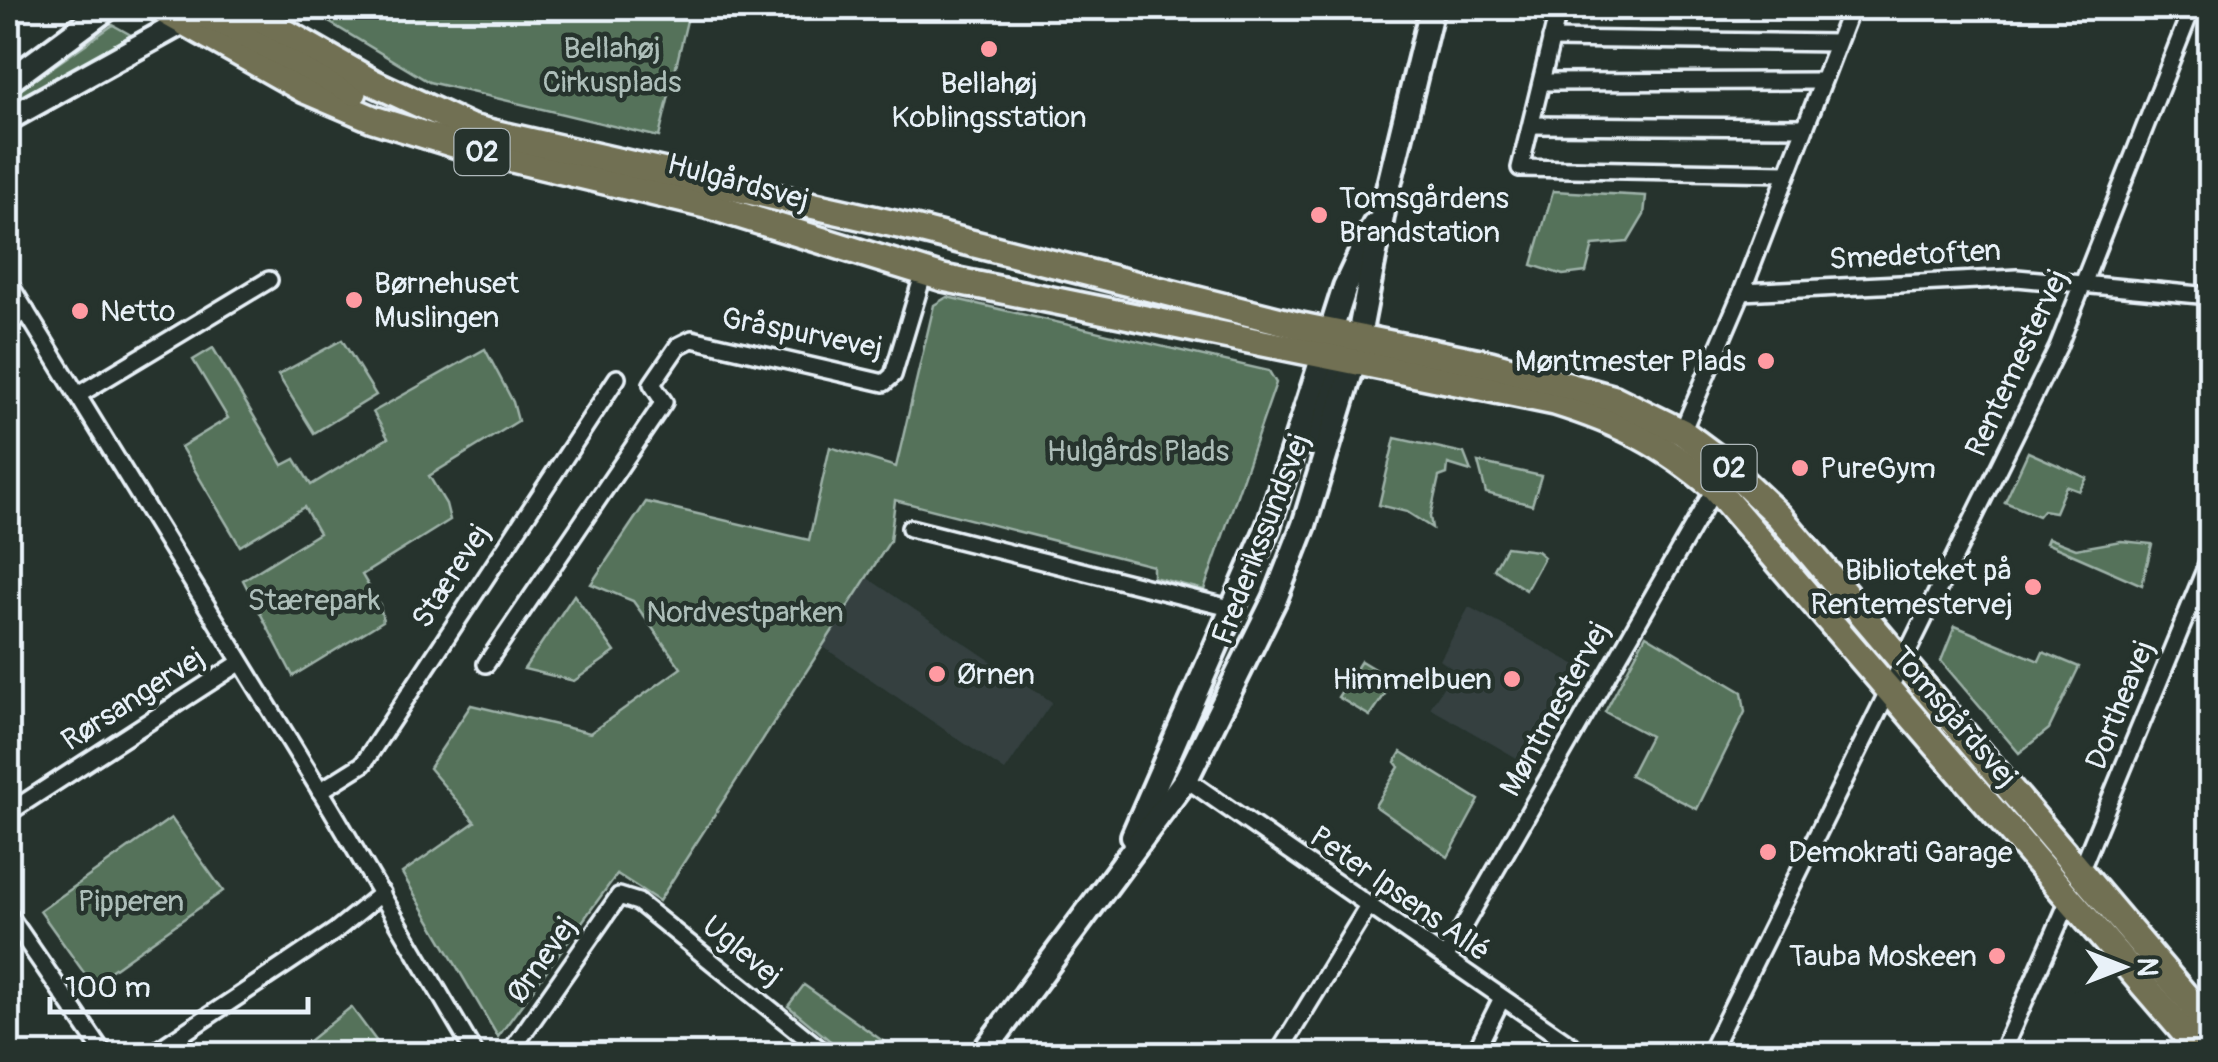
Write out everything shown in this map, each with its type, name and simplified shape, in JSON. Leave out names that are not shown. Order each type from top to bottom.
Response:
[{"type":"main road","name":"Hulgårdsvej","points":[[159,8],[197,13],[306,90],[386,124],[470,149],[710,206],[924,272],[1341,350]]},
{"type":"main road","name":"Hulgårdsvej","points":[[244,8],[436,113],[472,128],[898,225],[1341,350]]},
{"type":"main road","points":[[197,13],[329,81],[383,104],[436,113]]},
{"type":"main road","name":"Tomsgårdsvej","points":[[1341,350],[1562,382],[1614,399],[1682,432],[1722,461],[1779,516],[2210,1025]]},
{"type":"main road","name":"Tomsgårdsvej","points":[[1341,350],[1555,402],[1606,418],[1670,450],[1715,488],[2203,1054]]},
{"type":"street","points":[[8,82],[108,8]]},
{"type":"street","name":"Frederikssundsvej","points":[[982,1054],[1118,867],[1237,682],[1304,525],[1341,350],[1345,287],[1385,201],[1432,8]]},
{"type":"street","points":[[1559,8],[1520,168],[1785,173]]},
{"type":"street","points":[[1682,432],[1742,292],[1850,8]]},
{"type":"street","name":"Rentemestervej","points":[[1710,1054],[1906,664],[2086,282],[2192,8]]},
{"type":"street","points":[[8,119],[197,13]]},
{"type":"street","points":[[1551,40],[1836,43]]},
{"type":"street","points":[[1542,82],[1822,81]]},
{"type":"street","points":[[1531,125],[1803,127]]},
{"type":"street","name":"Gråspurvevej","points":[[486,664],[664,402],[652,384],[678,346],[692,339],[884,383],[893,375],[924,272]]},
{"type":"street","points":[[78,395],[270,280]]},
{"type":"street","name":"Smedetoften","points":[[1742,292],[1948,280],[2086,282],[2210,296]]},
{"type":"street","points":[[8,282],[238,664],[382,893],[475,1054]]},
{"type":"street","points":[[8,322],[26,310]]},
{"type":"street","name":"Frederikssundsvej","points":[[1176,772],[1234,609],[1341,350]]},
{"type":"street","name":"Stærevej","points":[[320,791],[363,764],[616,378]]},
{"type":"street","name":"Møntmestervej","points":[[1445,958],[1715,488]]},
{"type":"street","points":[[910,528],[1234,609]]},
{"type":"street","name":"Dortheavej","points":[[2080,872],[2210,558]]},
{"type":"street","name":"Rørsangervej","points":[[8,813],[238,664]]},
{"type":"street","name":"Peter Ipsens Allé","points":[[1176,772],[1584,1054]]},
{"type":"street","points":[[152,1054],[323,940],[382,893]]},
{"type":"street","name":"Ørnevej","points":[[509,1054],[619,896]]},
{"type":"street","name":"Uglevej","points":[[619,896],[638,902],[826,1054]]},
{"type":"street","points":[[2001,1054],[2069,900]]},
{"type":"street","points":[[1278,1054],[1370,905]]},
{"type":"street","points":[[8,914],[104,1054]]},
{"type":"street","points":[[1474,1054],[1502,998]]},
{"type":"shaded area","name":"Ørnen","points":[[866,577],[1052,702],[1005,771],[822,646]]},
{"type":"shaded area","name":"Himmelbuen","points":[[1469,607],[1582,668],[1570,689],[1576,694],[1536,769],[1430,708],[1454,670],[1440,660]]},
{"type":"green space","name":"Bellahøj Cirkusplads","points":[[331,8],[690,8],[659,137],[429,82],[329,22]]},
{"type":"green space","points":[[113,25],[131,35],[8,106],[8,98]]},
{"type":"green space","points":[[1553,191],[1646,196],[1644,215],[1628,242],[1593,245],[1586,272],[1563,275],[1532,265]]},
{"type":"green space","points":[[947,297],[1269,371],[1276,383],[1204,590],[1153,577],[1153,566],[895,500],[890,541],[659,901],[617,874],[498,1037],[402,873],[475,822],[429,768],[471,705],[590,733],[681,668],[633,601],[591,584],[646,502],[809,540],[830,447],[896,467],[934,305]]},
{"type":"green space","points":[[342,340],[376,395],[314,433],[278,375]]},
{"type":"green space","name":"Stærepark","points":[[213,348],[283,465],[295,459],[311,485],[388,438],[373,412],[485,349],[513,402],[518,421],[429,476],[446,504],[450,520],[362,575],[380,605],[383,621],[293,676],[243,580],[319,533],[304,507],[240,546],[181,447],[228,418],[193,360]]},
{"type":"green space","points":[[1395,438],[1464,453],[1471,471],[1448,464],[1447,474],[1439,477],[1430,517],[1432,528],[1407,512],[1379,505]]},
{"type":"green space","points":[[2028,452],[2087,478],[2079,491],[2066,486],[2055,512],[2043,510],[2038,516],[2005,502]]},
{"type":"green space","points":[[1478,462],[1541,476],[1532,505],[1486,493]]},
{"type":"green space","points":[[2048,538],[2076,549],[2121,541],[2152,544],[2142,585],[2046,543]]},
{"type":"green space","points":[[1506,547],[1537,551],[1544,557],[1526,590],[1494,569]]},
{"type":"green space","points":[[574,595],[615,652],[574,681],[524,669]]},
{"type":"green space","points":[[1955,626],[2039,661],[2043,652],[2079,667],[2049,729],[2019,753],[1941,661]]},
{"type":"green space","points":[[1646,635],[1742,692],[1745,712],[1697,809],[1630,775],[1650,736],[1605,712]]},
{"type":"green space","points":[[1361,661],[1394,681],[1370,716],[1338,697]]},
{"type":"green space","points":[[1401,752],[1479,800],[1448,857],[1375,806],[1399,767],[1395,762]]},
{"type":"green space","name":"Pipperen","points":[[171,818],[223,891],[92,984],[40,911]]},
{"type":"green space","points":[[804,985],[901,1054],[846,1054],[788,1006]]},
{"type":"green space","points":[[351,1007],[386,1054],[293,1054]]},
{"type":"place","name":"Bellahøj Koblingsstation","points":[[989,49]]},
{"type":"place","name":"Tomsgårdens Brandstation","points":[[1319,215]]},
{"type":"place","name":"Børnehuset Muslingen","points":[[354,300]]},
{"type":"place","name":"Netto","points":[[80,311]]},
{"type":"place","name":"Møntmester Plads","points":[[1766,361]]},
{"type":"place","name":"PureGym","points":[[1800,468]]},
{"type":"place","name":"Biblioteket på Rentemestervej","points":[[2033,587]]},
{"type":"place","name":"Ørnen","points":[[937,674]]},
{"type":"place","name":"Himmelbuen","points":[[1512,679]]},
{"type":"place","name":"Demokrati Garage","points":[[1768,852]]},
{"type":"place","name":"Tauba Moskeen","points":[[1997,956]]},
{"type":"park label","name":"Hulgårds Plads","points":[[1138,451]]},
{"type":"park label","name":"Nordvestparken","points":[[745,612]]}]
